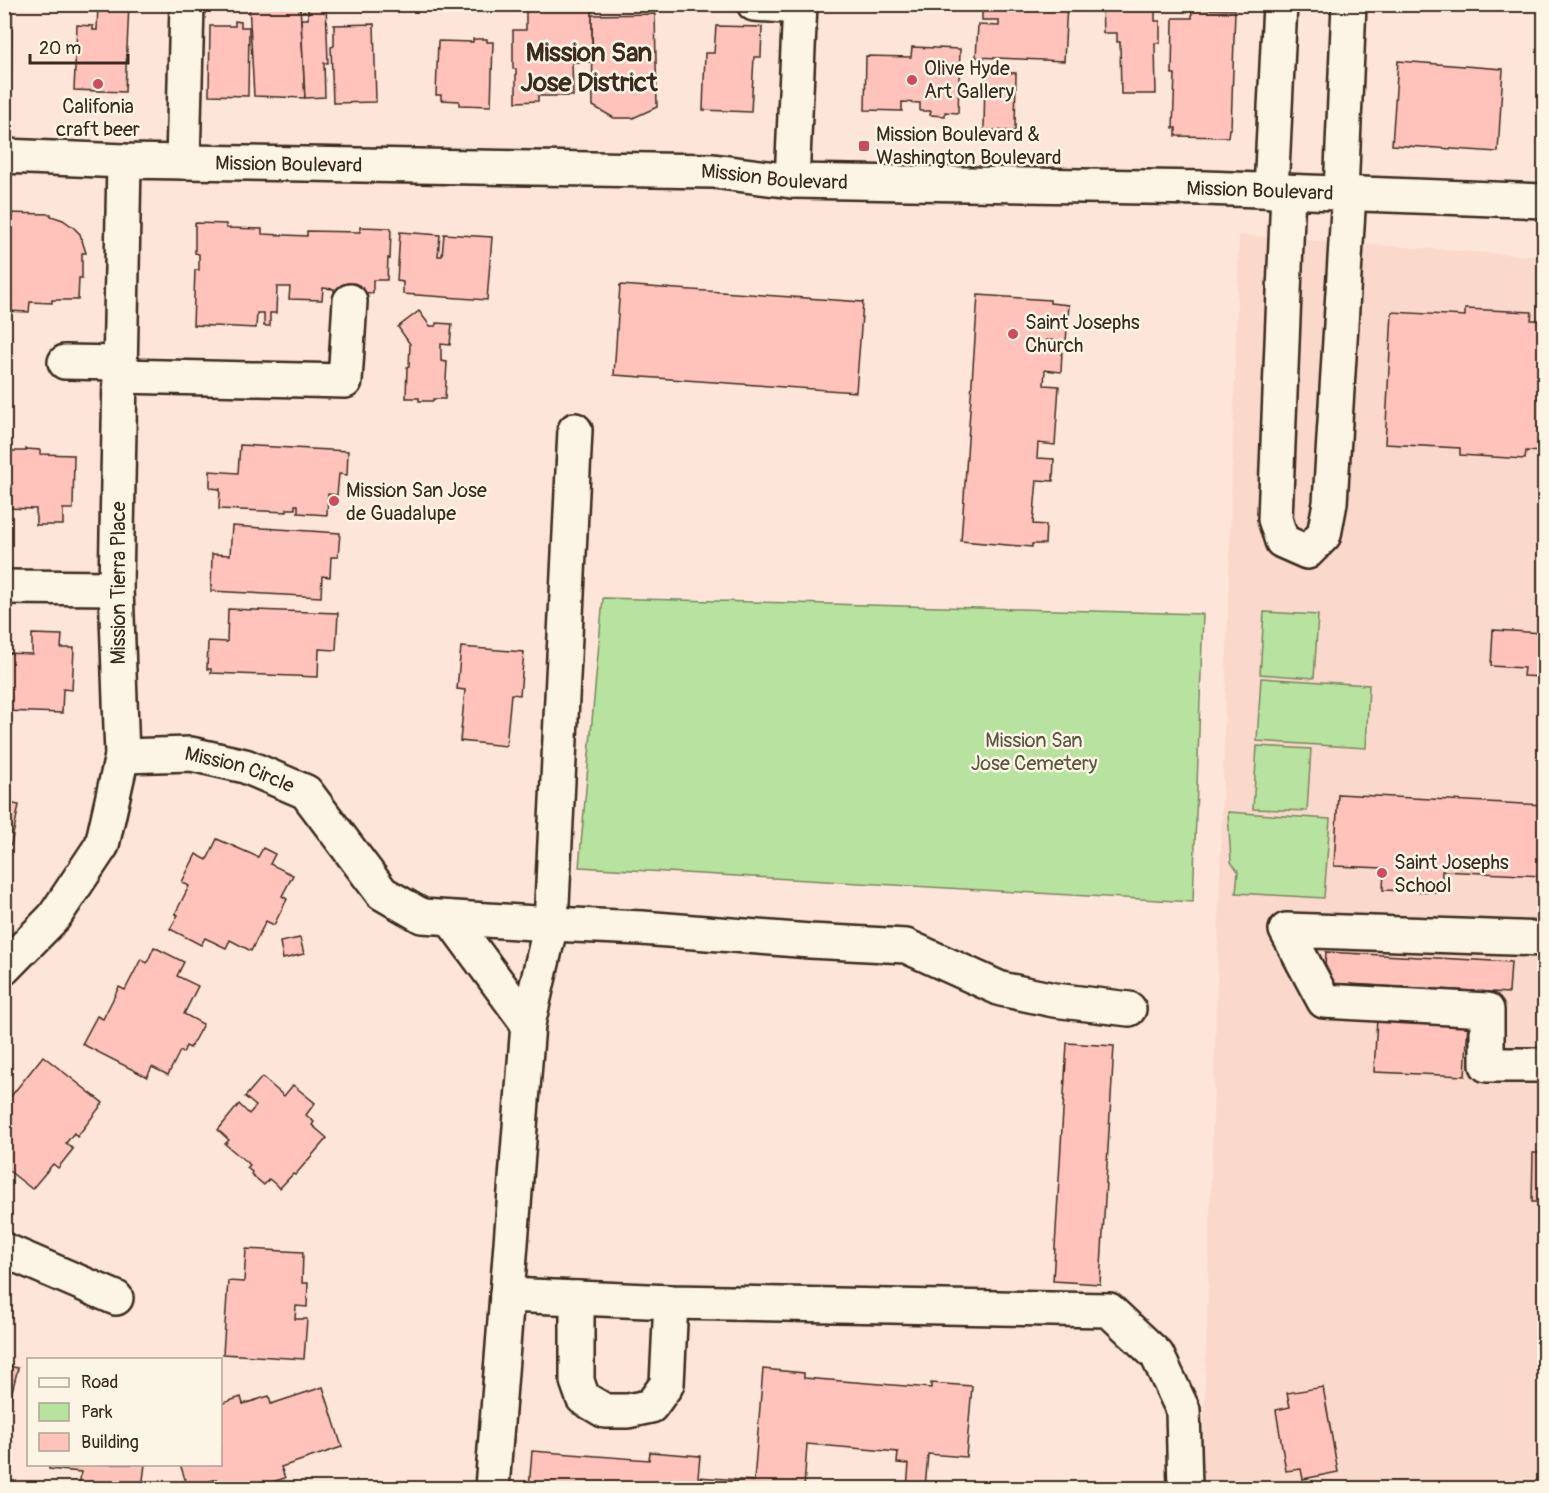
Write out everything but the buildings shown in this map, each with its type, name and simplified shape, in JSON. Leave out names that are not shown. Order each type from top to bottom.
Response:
[{"type":"street","points":[[183,162],[187,4]]},
{"type":"street","points":[[754,4],[800,6],[792,181]]},
{"type":"street","points":[[1280,4],[1280,191],[1275,519],[1282,541],[1306,552],[1324,535],[1330,503],[1345,193],[1350,4]]},
{"type":"street","name":"Mission Boulevard","points":[[4,156],[124,161],[713,171],[792,181],[1280,191],[1545,201]]},
{"type":"street","name":"Mission Tierra Place","points":[[4,968],[54,917],[102,845],[122,756],[116,588],[124,161]]},
{"type":"street","points":[[65,362],[120,370],[345,381],[350,301]]},
{"type":"street","points":[[492,1488],[528,1024],[550,924],[575,430]]},
{"type":"street","points":[[4,586],[116,588]]},
{"type":"street","name":"Mission Circle","points":[[122,756],[191,753],[245,766],[306,792],[382,893],[422,916],[906,946],[1001,989],[1054,1000],[1129,1009]]},
{"type":"street","points":[[450,918],[528,1024]]},
{"type":"street","points":[[1545,939],[1286,930],[1324,1001],[1487,1010],[1486,1065],[1545,1065]]},
{"type":"street","points":[[4,1250],[116,1298]]},
{"type":"street","points":[[507,1295],[671,1302],[1109,1310],[1157,1355],[1183,1410],[1185,1488]]},
{"type":"street","points":[[577,1298],[577,1381],[583,1398],[605,1411],[628,1411],[651,1406],[668,1384],[671,1302]]},
{"type":"shaded area","name":"Saint Josephs School","points":[[1239,235],[1544,257],[1544,1488],[1202,1488]]},
{"type":"green space","name":"Mission San Jose Cemetery","points":[[603,598],[1203,614],[1193,902],[579,867]]},
{"type":"green space","points":[[1264,612],[1318,615],[1314,678],[1260,674]]},
{"type":"green space","points":[[1261,678],[1369,685],[1366,748],[1257,741]]},
{"type":"green space","points":[[1257,746],[1311,749],[1307,811],[1253,809]]},
{"type":"green space","points":[[1228,812],[1330,819],[1324,898],[1236,893],[1238,871],[1231,862]]},
{"type":"place","name":"Olive Hyde Art Gallery","points":[[912,80]]},
{"type":"place","name":"Califonia craft beer","points":[[98,84]]},
{"type":"place","name":"Mission Boulevard & Washington Boulevard","points":[[864,146]]},
{"type":"place","name":"Saint Josephs Church","points":[[1013,334]]},
{"type":"place","name":"Mission San Jose de Guadalupe","points":[[334,501]]},
{"type":"place","name":"Saint Josephs School","points":[[1382,873]]},
{"type":"district","name":"Mission San Jose District","points":[[589,67]]}]
